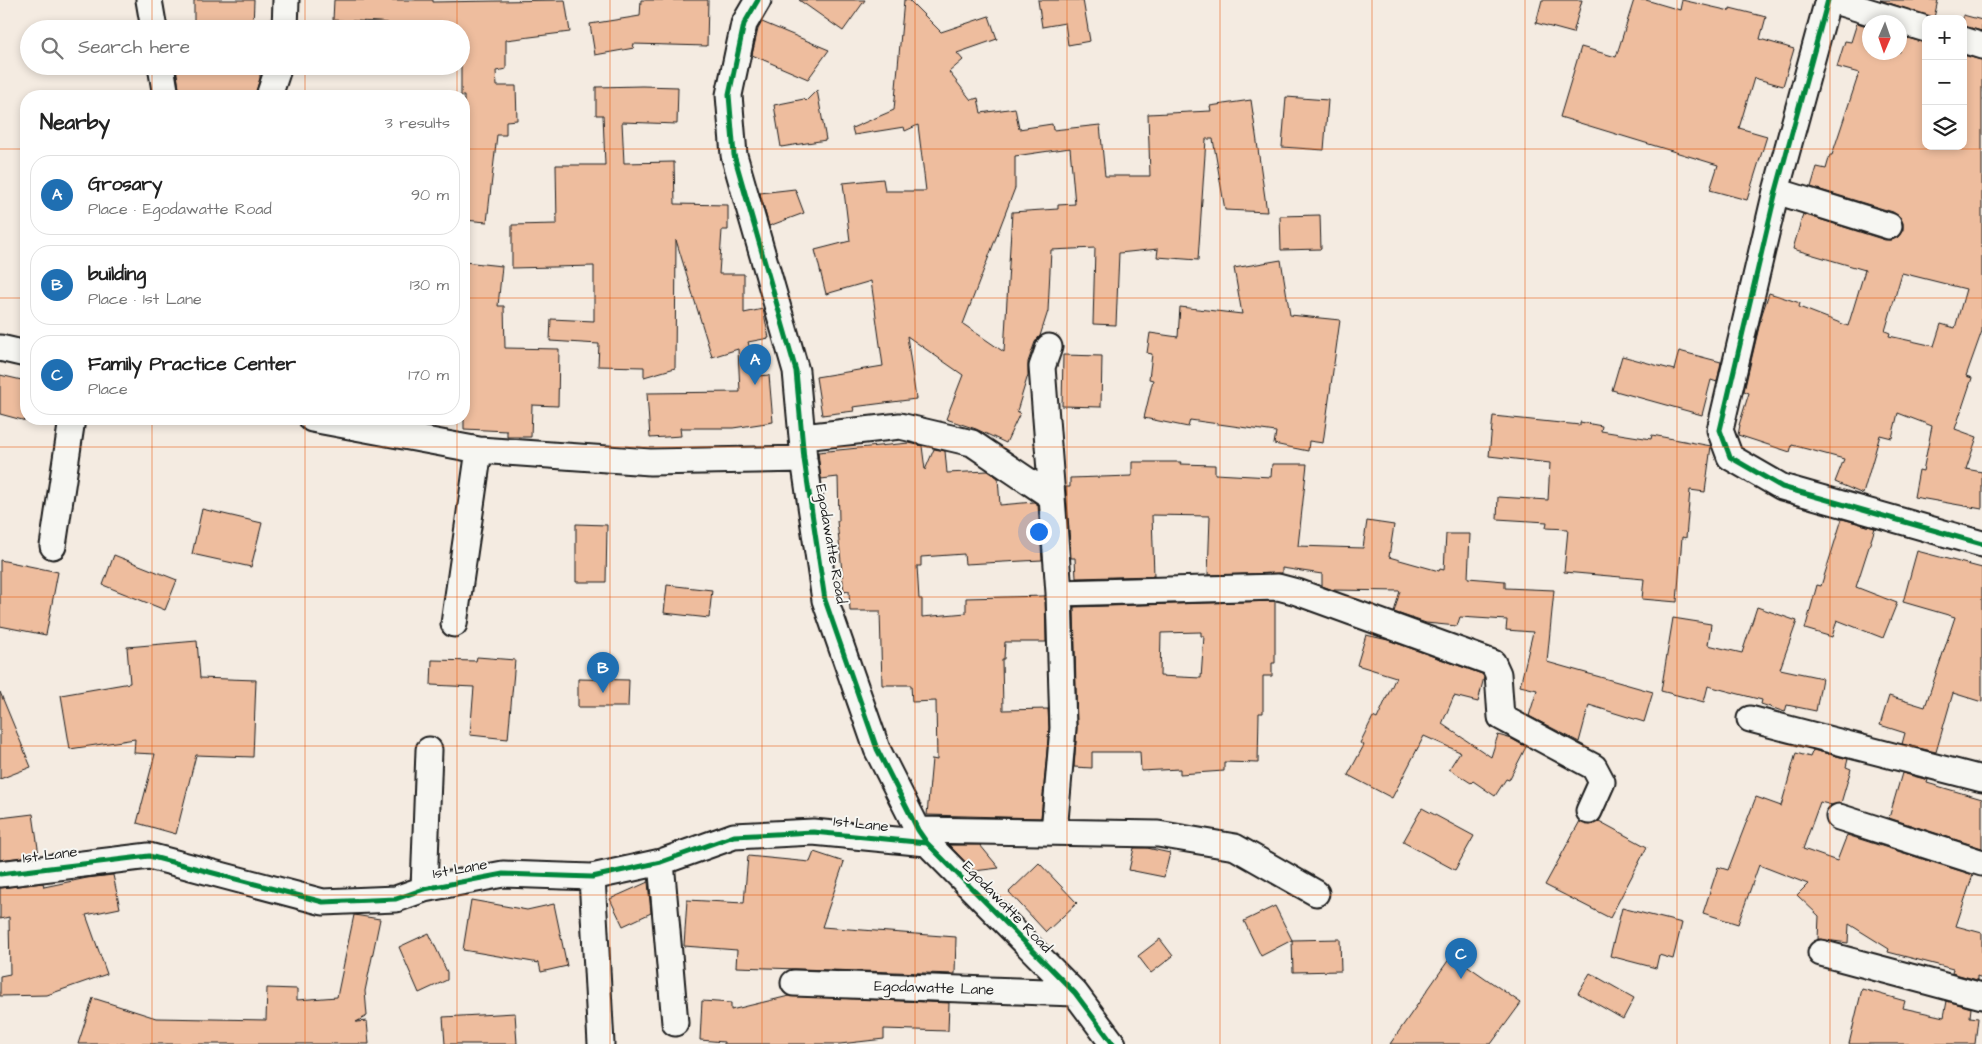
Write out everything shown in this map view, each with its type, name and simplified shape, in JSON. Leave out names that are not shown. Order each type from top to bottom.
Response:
[{"type":"street","points":[[149,0],[152,20]]},
{"type":"street","points":[[285,20],[286,0]]},
{"type":"street","name":"Egodawatte Road","points":[[758,0],[744,24],[729,95],[734,155],[796,371],[804,448],[825,600],[877,749],[922,836],[1074,994],[1113,1044]]},
{"type":"street","points":[[1922,28],[1830,0],[1776,191],[1720,430],[1730,456],[1782,488],[1982,544]]},
{"type":"street","points":[[1967,41],[1982,46]]},
{"type":"street","points":[[162,75],[165,90]]},
{"type":"street","points":[[271,90],[276,75]]},
{"type":"street","points":[[1776,191],[1889,226]]},
{"type":"street","points":[[1049,347],[1042,367],[1059,593],[1063,728],[1054,832]]},
{"type":"street","points":[[0,348],[20,353]]},
{"type":"street","points":[[53,546],[71,425]]},
{"type":"street","points":[[344,425],[479,450],[650,462],[804,448],[900,426],[972,443],[1052,497]]},
{"type":"street","points":[[454,624],[479,450]]},
{"type":"street","points":[[1059,593],[1278,587],[1297,592],[1493,663],[1498,674],[1501,717],[1594,768],[1602,782],[1589,810]]},
{"type":"street","points":[[1750,719],[1982,779]]},
{"type":"street","points":[[424,889],[428,750]]},
{"type":"street","points":[[1839,817],[1982,863]]},
{"type":"street","name":"1st Lane","points":[[0,874],[149,856],[323,902],[396,899],[424,889],[503,874],[592,877],[661,862],[734,836],[813,832],[922,836],[1054,832],[1158,834],[1235,847],[1316,893]]},
{"type":"street","points":[[661,862],[675,1023]]},
{"type":"street","points":[[592,877],[600,1044]]},
{"type":"street","points":[[1821,953],[1982,996]]},
{"type":"street","name":"Egodawatte Lane","points":[[794,983],[1074,994]]},
{"type":"building","points":[[194,0],[254,0],[253,20],[194,20]]},
{"type":"building","points":[[334,0],[433,0],[433,2],[565,0],[570,32],[506,40],[506,69],[496,71],[497,86],[516,86],[517,120],[506,121],[506,135],[497,135],[487,222],[470,221],[470,90],[461,90],[461,75],[470,75],[470,20],[333,20]]},
{"type":"building","points":[[641,0],[708,0],[707,46],[633,44],[634,48],[595,55],[590,24],[640,16]]},
{"type":"building","points":[[799,0],[865,0],[843,31]]},
{"type":"building","points":[[904,0],[909,0],[941,32],[989,16],[997,39],[957,53],[963,60],[949,72],[971,100],[978,98],[981,113],[1015,108],[1019,129],[1052,124],[1053,130],[1100,125],[1105,176],[1150,176],[1148,114],[1211,111],[1210,106],[1251,100],[1267,212],[1225,210],[1213,139],[1206,139],[1198,260],[1157,257],[1158,249],[1119,253],[1116,325],[1093,324],[1095,248],[1051,250],[1048,311],[1040,336],[1035,342],[1028,362],[1028,375],[1017,411],[1020,413],[1006,443],[976,429],[946,419],[963,375],[907,336],[916,399],[853,407],[854,411],[822,415],[816,377],[883,366],[871,281],[826,294],[815,250],[850,241],[843,183],[883,179],[885,191],[926,191],[918,125],[905,131],[904,127],[854,135],[852,128],[894,110]],"holes":[[[1070,148],[1075,204],[1058,205],[1058,209],[1012,212],[1004,352],[963,324],[1015,188],[1015,156]]]},
{"type":"building","points":[[1038,0],[1083,0],[1090,41],[1068,45],[1065,23],[1042,27]]},
{"type":"building","points":[[1542,0],[1582,0],[1573,33],[1536,23]]},
{"type":"building","points":[[1634,0],[1646,0],[1680,10],[1682,0],[1730,11],[1730,8],[1766,17],[1760,39],[1794,49],[1783,86],[1754,78],[1739,128],[1767,136],[1747,200],[1710,190],[1718,165],[1560,117],[1581,47],[1616,57]]},
{"type":"building","points":[[1880,0],[1938,0],[1935,15],[1925,15]]},
{"type":"building","points":[[1967,16],[1982,20],[1982,31],[1967,27]]},
{"type":"building","points":[[762,22],[829,50],[808,79],[752,55],[758,29]]},
{"type":"building","points":[[1857,23],[1862,25],[1862,60],[1907,60],[1907,38],[1922,42],[1922,150],[1967,150],[1967,56],[1982,60],[1982,331],[1966,376],[1972,378],[1955,429],[1977,437],[1966,469],[1982,472],[1982,509],[1914,497],[1919,470],[1923,471],[1932,426],[1898,413],[1892,438],[1880,435],[1863,494],[1835,482],[1844,459],[1792,445],[1790,452],[1738,435],[1739,425],[1749,393],[1744,391],[1762,314],[1769,293],[1800,303],[1799,307],[1848,326],[1865,270],[1793,249],[1803,214],[1885,240],[1892,240],[1898,237],[1903,230],[1903,223],[1900,217],[1893,212],[1811,187],[1817,167],[1826,169],[1830,155],[1832,155],[1859,73],[1837,67],[1845,41],[1851,42]],"holes":[[[1902,273],[1966,289],[1955,328],[1941,324],[1934,346],[1889,336],[1890,333],[1885,331]]]},
{"type":"building","points":[[177,75],[260,75],[257,90],[179,90]]},
{"type":"building","points":[[596,87],[678,87],[677,124],[622,122],[624,163],[674,162],[675,204],[728,205],[728,230],[722,230],[719,274],[744,274],[744,313],[763,309],[769,338],[748,342],[758,376],[769,375],[773,422],[733,428],[680,428],[681,436],[650,438],[647,393],[740,392],[738,349],[712,357],[676,240],[675,368],[644,377],[644,367],[598,366],[599,344],[550,341],[551,319],[594,321],[594,266],[512,268],[512,225],[557,224],[556,165],[605,165],[603,115],[596,115]]},
{"type":"building","points":[[817,90],[826,140],[781,147],[774,105],[804,99],[806,101]]},
{"type":"building","points":[[1286,97],[1328,100],[1324,150],[1282,147]]},
{"type":"building","points":[[795,189],[804,213],[769,226],[760,193]]},
{"type":"building","points":[[1320,215],[1321,249],[1281,250],[1280,216]]},
{"type":"building","points":[[1281,260],[1290,315],[1340,320],[1323,443],[1309,441],[1308,451],[1274,444],[1276,432],[1190,420],[1188,427],[1144,418],[1153,380],[1149,379],[1152,354],[1147,353],[1150,333],[1178,337],[1180,307],[1242,314],[1234,268]]},
{"type":"building","points":[[470,263],[502,266],[498,306],[504,306],[505,348],[559,349],[558,406],[532,405],[531,437],[507,437],[507,431],[464,429],[464,425],[470,425]]},
{"type":"building","points":[[1679,351],[1721,362],[1717,382],[1711,380],[1702,415],[1612,390],[1622,356],[1674,370]]},
{"type":"building","points":[[1063,355],[1102,356],[1101,407],[1062,406]]},
{"type":"building","points":[[0,375],[20,380],[20,419],[0,414]]},
{"type":"building","points":[[1493,416],[1580,425],[1580,422],[1602,426],[1601,431],[1651,439],[1652,435],[1711,446],[1705,492],[1690,490],[1686,538],[1682,537],[1677,602],[1642,599],[1644,579],[1564,572],[1568,529],[1546,528],[1547,522],[1497,519],[1498,497],[1548,500],[1550,463],[1489,456]]},
{"type":"building","points":[[909,443],[922,446],[925,470],[934,449],[945,451],[947,473],[988,471],[998,478],[1000,505],[1034,502],[1038,505],[1042,560],[965,564],[964,554],[921,557],[921,566],[917,566],[919,599],[922,599],[922,617],[966,613],[966,598],[1045,596],[1046,642],[1005,642],[1004,659],[1002,659],[1003,710],[1048,709],[1049,728],[1041,818],[927,815],[932,759],[937,760],[936,701],[912,702],[911,685],[882,685],[880,611],[850,611],[849,591],[844,592],[837,521],[839,521],[838,477],[821,479],[818,452]]},
{"type":"building","points":[[1132,462],[1181,462],[1180,464],[1215,465],[1215,474],[1271,477],[1272,464],[1307,464],[1298,546],[1363,548],[1367,521],[1394,525],[1389,557],[1439,571],[1440,569],[1444,570],[1446,534],[1470,534],[1468,578],[1505,581],[1505,588],[1554,590],[1547,662],[1653,692],[1644,722],[1589,705],[1579,742],[1529,716],[1537,690],[1520,686],[1533,632],[1506,630],[1507,620],[1460,617],[1457,626],[1426,623],[1394,612],[1400,591],[1333,590],[1322,586],[1322,574],[1282,568],[1282,573],[1208,575],[1210,516],[1152,515],[1154,576],[1076,578],[1075,558],[1071,558],[1066,487],[1070,487],[1070,478],[1132,476]]},
{"type":"building","points":[[202,509],[262,523],[251,567],[192,554]]},
{"type":"building","points":[[1842,519],[1875,528],[1856,587],[1897,603],[1883,638],[1837,620],[1832,637],[1805,629],[1817,585],[1821,586]]},
{"type":"building","points":[[576,524],[607,525],[606,582],[576,582]]},
{"type":"building","points":[[1917,551],[1982,568],[1982,702],[1953,693],[1936,752],[1902,744],[1905,733],[1880,725],[1889,696],[1925,707],[1955,617],[1903,602]]},
{"type":"building","points":[[114,555],[177,580],[165,610],[103,585]]},
{"type":"building","points":[[0,560],[58,572],[46,635],[0,626]]},
{"type":"building","points":[[667,585],[712,590],[709,618],[664,613]]},
{"type":"building","points":[[1275,601],[1275,663],[1272,663],[1272,676],[1263,676],[1263,713],[1259,713],[1258,763],[1224,762],[1224,771],[1180,774],[1180,769],[1141,771],[1140,752],[1092,752],[1092,768],[1074,767],[1077,728],[1074,607]],"holes":[[[1201,632],[1201,636],[1204,636],[1201,678],[1160,676],[1161,633]]]},
{"type":"building","points":[[1757,607],[1797,621],[1780,669],[1822,678],[1816,711],[1787,705],[1785,712],[1761,704],[1762,700],[1708,686],[1704,702],[1661,691],[1673,618],[1711,624],[1708,645],[1742,653]]},
{"type":"building","points":[[1366,635],[1388,640],[1482,674],[1484,677],[1478,702],[1454,696],[1442,724],[1491,757],[1498,735],[1512,739],[1526,747],[1509,780],[1506,779],[1495,796],[1473,781],[1471,783],[1449,769],[1460,752],[1424,736],[1392,798],[1348,775],[1364,745],[1360,743],[1373,717],[1377,719],[1396,677],[1357,665]]},
{"type":"building","points":[[197,641],[200,678],[256,680],[253,757],[196,755],[176,834],[137,823],[155,754],[134,753],[135,739],[70,749],[61,695],[130,683],[127,647]]},
{"type":"building","points":[[477,657],[515,660],[508,739],[470,735],[474,687],[431,685],[432,660],[476,661]]},
{"type":"building","points":[[578,679],[629,680],[628,707],[578,707]]},
{"type":"building","points":[[0,692],[31,767],[0,779]]},
{"type":"building","points":[[1813,750],[1848,759],[1846,767],[1851,769],[1841,803],[1832,805],[1820,802],[1803,849],[1837,861],[1847,835],[1973,875],[1956,926],[1982,933],[1982,978],[1977,976],[1977,980],[1952,973],[1953,969],[1888,952],[1889,949],[1849,924],[1848,943],[1818,939],[1819,916],[1797,895],[1808,884],[1759,865],[1738,924],[1703,913],[1718,867],[1728,870],[1756,797],[1781,806],[1796,753],[1810,757]]},
{"type":"building","points":[[1902,773],[1928,780],[1927,783],[1982,799],[1982,848],[1889,818]]},
{"type":"building","points":[[1422,808],[1474,836],[1455,870],[1403,842]]},
{"type":"building","points":[[33,814],[39,855],[0,860],[0,818]]},
{"type":"building","points":[[1580,821],[1590,825],[1599,821],[1647,847],[1610,918],[1545,885]]},
{"type":"building","points":[[949,845],[980,845],[999,868],[974,871]]},
{"type":"building","points":[[1134,848],[1147,848],[1170,853],[1164,877],[1129,870]]},
{"type":"building","points":[[814,852],[844,862],[822,927],[956,937],[955,974],[736,967],[737,950],[684,946],[687,900],[744,903],[748,856],[810,862]]},
{"type":"building","points":[[1039,863],[1077,903],[1046,932],[1009,892]]},
{"type":"building","points":[[113,875],[120,908],[86,915],[107,974],[47,995],[0,996],[0,976],[10,974],[9,917],[0,919],[0,888],[43,883],[44,887]]},
{"type":"building","points":[[648,882],[651,913],[623,926],[610,899]]},
{"type":"building","points":[[471,900],[527,910],[554,904],[567,966],[541,972],[539,963],[463,950]]},
{"type":"building","points":[[1275,906],[1292,940],[1261,956],[1244,921]]},
{"type":"building","points":[[1622,908],[1682,923],[1673,959],[1659,955],[1656,968],[1610,956]]},
{"type":"building","points":[[354,915],[380,919],[365,991],[367,1016],[356,1022],[367,1021],[369,1044],[78,1044],[93,998],[156,1018],[266,1020],[267,988],[297,989],[297,1000],[337,997]]},
{"type":"building","points":[[429,933],[447,972],[447,980],[419,993],[399,947]]},
{"type":"building","points":[[1160,939],[1173,956],[1151,973],[1138,956]]},
{"type":"building","points":[[1340,939],[1341,971],[1293,972],[1292,940]]},
{"type":"building","points":[[1452,955],[1521,1003],[1491,1044],[1390,1044]]},
{"type":"building","points":[[1590,973],[1634,998],[1623,1019],[1578,993]]},
{"type":"building","points":[[1862,989],[1905,1001],[1903,1008],[1944,1017],[1947,1001],[1971,1008],[1970,1017],[1978,1018],[1975,1044],[1849,1044]]},
{"type":"building","points":[[789,996],[949,1003],[948,1031],[884,1029],[884,1039],[840,1044],[724,1044],[724,1042],[700,1040],[702,1001],[731,1003],[731,1010]]},
{"type":"building","points":[[515,1013],[517,1044],[445,1044],[443,1017]]},
{"type":"cycle path","points":[[758,0],[744,24],[729,95],[734,155],[796,371],[804,459],[825,600],[877,749],[918,830],[927,843],[1075,993],[1113,1044]]},
{"type":"cycle path","points":[[1828,0],[1776,191],[1720,430],[1730,457],[1782,487],[1982,544]]},
{"type":"cycle path","points":[[0,874],[149,856],[323,902],[396,899],[424,889],[503,874],[592,877],[661,862],[734,836],[813,832],[927,843]]},
{"type":"place","name":"Grosary","points":[[755,385]]},
{"type":"place","name":"building","points":[[603,693]]},
{"type":"place","name":"Family Practice Center","points":[[1461,979]]}]
